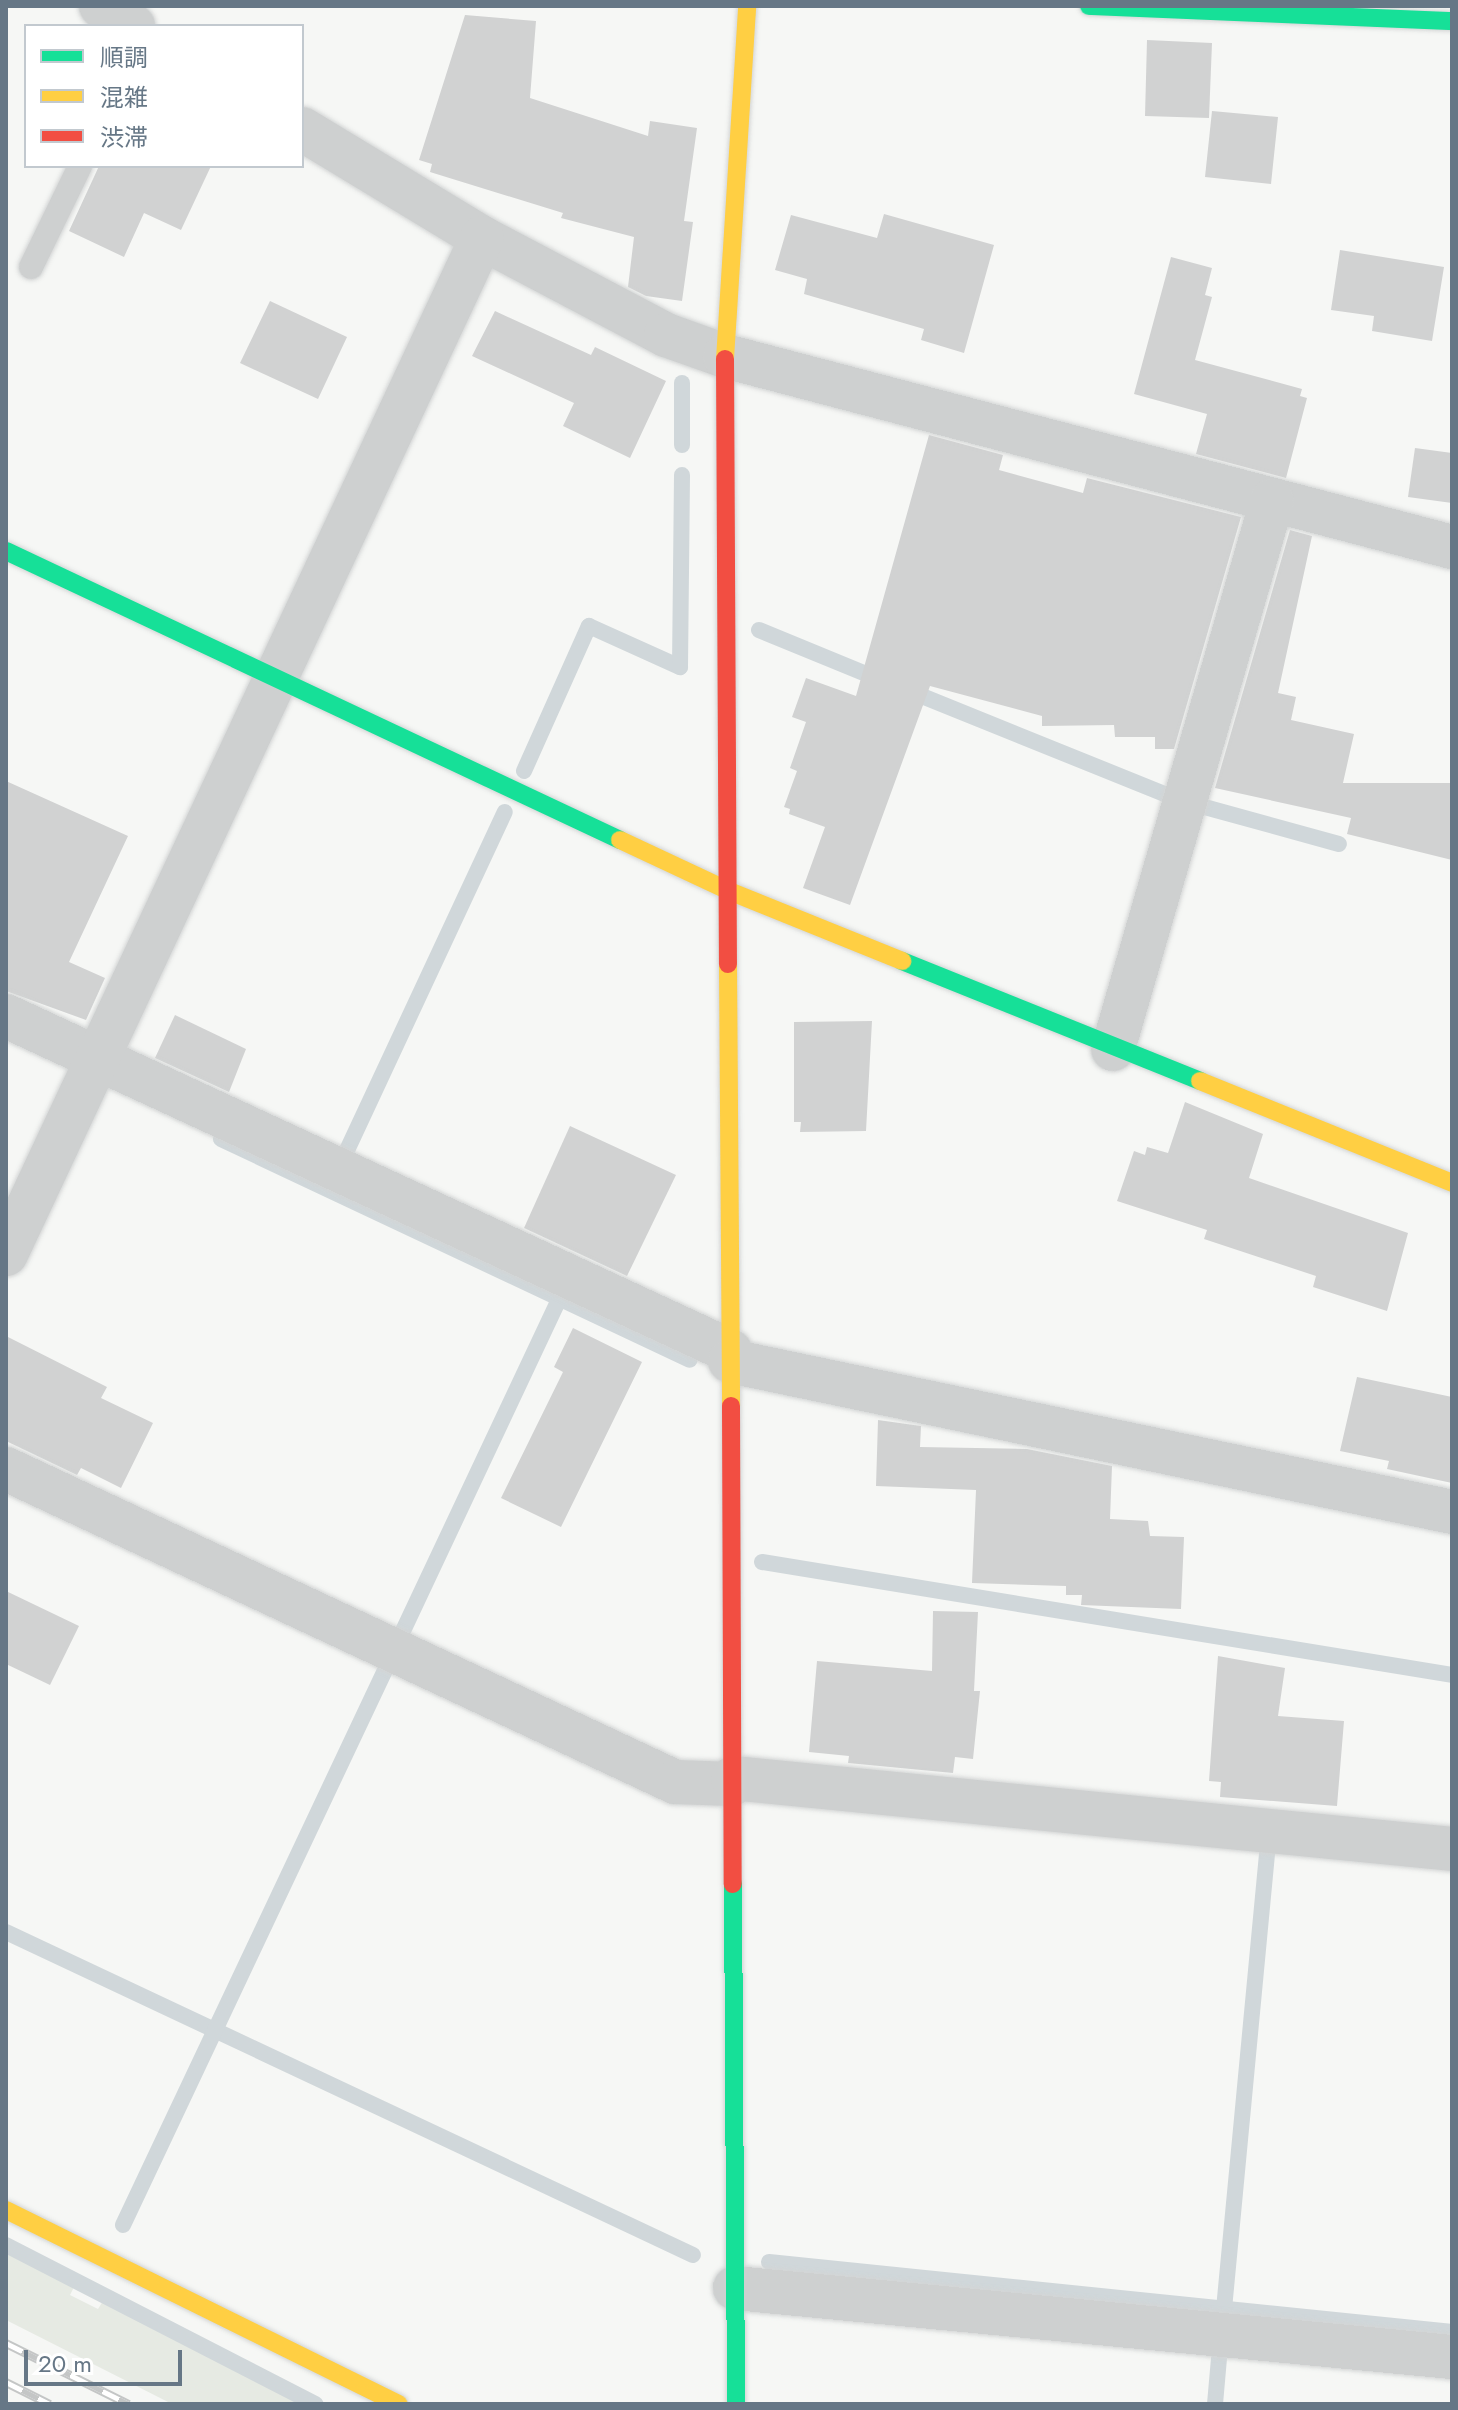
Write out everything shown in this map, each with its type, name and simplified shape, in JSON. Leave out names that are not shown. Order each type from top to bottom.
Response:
[{"type":"street","points":[[101,6],[130,24]]},
{"type":"street","points":[[736,2404],[725,356],[747,6]]},
{"type":"street","points":[[1089,6],[1452,21]]},
{"type":"street","points":[[304,130],[482,238],[666,335],[725,356],[1452,547]]},
{"type":"street","points":[[6,1254],[482,238]]},
{"type":"street","points":[[1113,1049],[1272,501]]},
{"type":"street","points":[[6,551],[729,891],[1113,1049],[1452,1183]]},
{"type":"street","points":[[6,1016],[730,1356],[1452,1512]]},
{"type":"street","points":[[6,1469],[675,1782],[732,1781],[1452,1849]]},
{"type":"street","points":[[6,2210],[399,2404]]},
{"type":"street","points":[[735,2288],[1452,2357]]},
{"type":"lane","points":[[31,267],[79,168]]},
{"type":"shaded area","points":[[6,2251],[75,2285],[70,2295],[98,2309],[103,2301],[305,2404],[172,2404],[6,2320]]},
{"type":"building","points":[[465,15],[536,21],[530,98],[648,136],[650,121],[697,128],[684,221],[693,222],[682,301],[646,296],[628,287],[634,237],[561,218],[563,213],[430,172],[432,164],[419,160]]},
{"type":"building","points":[[1147,40],[1212,43],[1209,118],[1145,116]]},
{"type":"building","points":[[1212,111],[1278,117],[1271,184],[1205,177]]},
{"type":"building","points":[[98,168],[210,168],[181,230],[144,213],[124,257],[69,231]]},
{"type":"building","points":[[884,214],[994,245],[964,353],[921,340],[924,329],[804,294],[807,279],[775,270],[791,215],[877,238]]},
{"type":"building","points":[[1340,250],[1444,267],[1432,341],[1372,331],[1374,316],[1331,310]]},
{"type":"building","points":[[1171,257],[1212,268],[1205,295],[1212,297],[1195,360],[1302,389],[1300,396],[1307,398],[1286,478],[1196,454],[1207,414],[1134,394]]},
{"type":"building","points":[[270,301],[347,337],[318,399],[240,363]]},
{"type":"building","points":[[495,311],[591,355],[595,347],[666,381],[630,458],[563,426],[574,403],[472,356]]},
{"type":"building","points":[[929,435],[1003,455],[999,470],[1083,493],[1087,478],[1241,517],[1174,749],[1155,749],[1155,737],[1115,737],[1114,725],[1042,726],[1042,716],[930,686],[850,905],[803,888],[825,827],[789,814],[790,809],[784,807],[797,771],[790,768],[806,722],[792,717],[806,678],[856,696]]},
{"type":"building","points":[[1415,448],[1452,453],[1452,503],[1408,497]]},
{"type":"building","points":[[1290,530],[1312,536],[1278,693],[1296,697],[1291,720],[1354,734],[1343,783],[1452,783],[1452,860],[1347,834],[1351,818],[1215,788]]},
{"type":"building","points":[[6,781],[128,836],[69,962],[105,978],[86,1020],[6,991]]},
{"type":"building","points":[[175,1015],[246,1049],[229,1092],[155,1058]]},
{"type":"building","points":[[872,1021],[866,1131],[800,1132],[801,1122],[794,1122],[794,1022]]},
{"type":"building","points":[[1185,1102],[1263,1134],[1249,1178],[1408,1233],[1387,1311],[1313,1287],[1316,1276],[1204,1239],[1207,1230],[1117,1201],[1134,1151],[1145,1155],[1147,1147],[1168,1153]]},
{"type":"building","points":[[570,1126],[676,1175],[627,1276],[524,1228]]},
{"type":"building","points":[[573,1328],[642,1362],[561,1527],[501,1498],[563,1372],[554,1367]]},
{"type":"building","points":[[6,1336],[107,1387],[101,1398],[153,1423],[121,1488],[81,1468],[77,1475],[6,1441]]},
{"type":"building","points":[[1357,1377],[1452,1397],[1452,1483],[1387,1469],[1389,1461],[1340,1451]]},
{"type":"building","points":[[878,1420],[921,1426],[920,1447],[1027,1449],[1112,1466],[1110,1519],[1148,1521],[1150,1536],[1184,1537],[1181,1609],[1081,1605],[1082,1595],[1066,1595],[1066,1586],[972,1583],[976,1490],[876,1486]]},
{"type":"building","points":[[6,1591],[79,1626],[50,1685],[6,1664]]},
{"type":"building","points":[[933,1611],[978,1612],[974,1691],[980,1691],[973,1759],[955,1757],[953,1773],[848,1763],[849,1756],[809,1752],[817,1661],[932,1671]]},
{"type":"building","points":[[1218,1656],[1285,1668],[1278,1716],[1344,1721],[1337,1806],[1220,1797],[1221,1782],[1209,1781]]},
{"type":"waterway","points":[[682,383],[682,445]]},
{"type":"waterway","points":[[524,771],[589,626],[680,667],[682,475]]},
{"type":"waterway","points":[[759,630],[881,680]]},
{"type":"waterway","points":[[907,690],[1172,797]]},
{"type":"waterway","points":[[1201,806],[1339,844]]},
{"type":"waterway","points":[[342,1161],[505,812]]},
{"type":"waterway","points":[[221,1139],[690,1360]]},
{"type":"waterway","points":[[402,1633],[559,1299]]},
{"type":"waterway","points":[[762,1562],[1452,1675]]},
{"type":"waterway","points":[[123,2225],[386,1668]]},
{"type":"waterway","points":[[1224,2309],[1267,1851]]},
{"type":"waterway","points":[[6,1932],[693,2255]]},
{"type":"waterway","points":[[6,2245],[315,2404]]},
{"type":"waterway","points":[[769,2262],[1452,2332]]},
{"type":"waterway","points":[[1215,2404],[1219,2358]]},
{"type":"railway","points":[[6,2343],[129,2404]]},
{"type":"railway","points":[[6,2382],[50,2404]]},
{"type":"traffic: fast","points":[[1089,6],[1452,21]]},
{"type":"traffic: fast","points":[[6,551],[620,840]]},
{"type":"traffic: fast","points":[[902,961],[1200,1081]]},
{"type":"traffic: fast","points":[[733,1884],[736,2404]]},
{"type":"traffic: slow","points":[[725,359],[747,6]]},
{"type":"traffic: slow","points":[[620,840],[729,891],[902,961]]},
{"type":"traffic: slow","points":[[728,964],[731,1406]]},
{"type":"traffic: slow","points":[[1200,1081],[1452,1183]]},
{"type":"traffic: slow","points":[[6,2210],[399,2404]]},
{"type":"traffic: jam","points":[[725,359],[728,964]]},
{"type":"traffic: jam","points":[[731,1406],[733,1884]]}]
